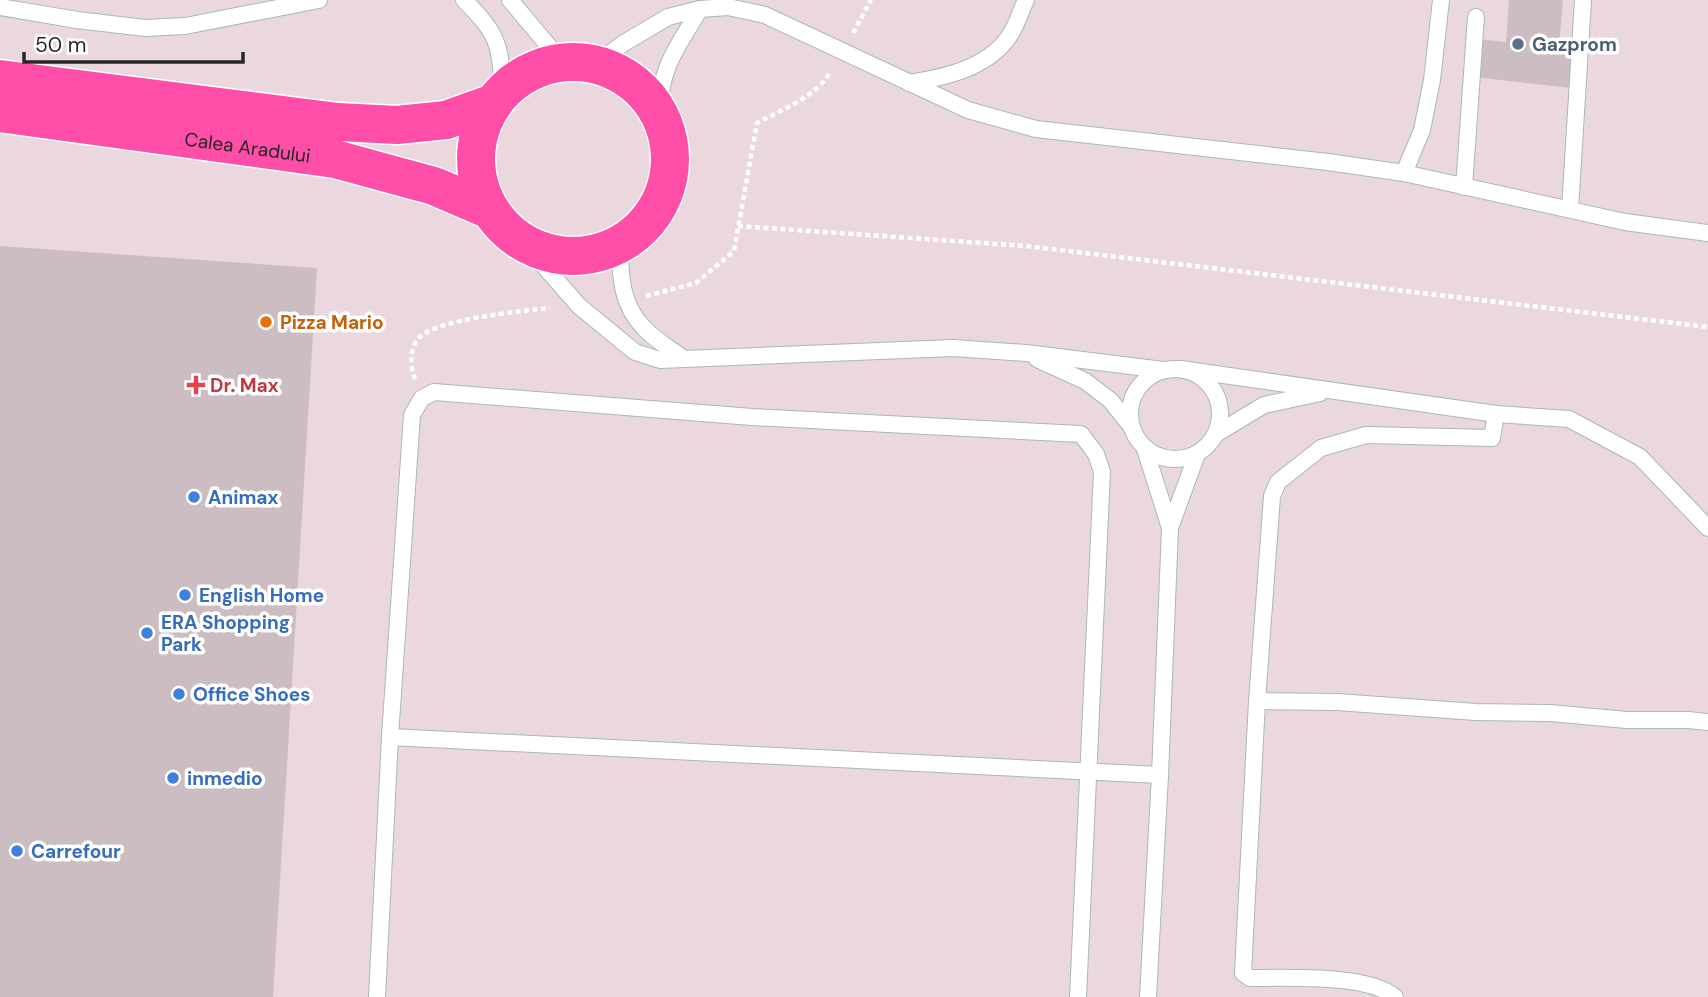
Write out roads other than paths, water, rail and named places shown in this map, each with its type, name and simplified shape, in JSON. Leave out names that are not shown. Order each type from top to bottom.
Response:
[{"type":"highway","name":"Calea Aradului","points":[[0,79],[338,122],[397,125],[446,120],[498,97],[530,72],[578,63],[621,74],[643,92],[666,130],[670,156],[668,182],[658,206],[643,228],[620,245],[591,255],[567,257],[545,253],[509,233],[490,210],[479,184],[476,156],[481,128],[498,97]]},
{"type":"highway","name":"Calea Aradului","points":[[0,113],[335,159],[434,186],[490,210]]},
{"type":"lane","points":[[0,7],[145,28],[185,26],[315,0]]},
{"type":"lane","points":[[464,0],[493,32],[501,58],[498,97]]},
{"type":"lane","points":[[510,0],[578,63],[624,43],[668,17],[701,9],[728,7],[765,15],[968,110],[1036,129],[1405,173],[1625,222],[1708,233]]},
{"type":"lane","points":[[909,83],[969,69],[992,54],[1012,33],[1026,0]]},
{"type":"lane","points":[[1405,173],[1422,130],[1432,80],[1441,0]]},
{"type":"lane","points":[[1570,209],[1583,0]]},
{"type":"lane","points":[[659,115],[660,90],[673,52],[701,9]]},
{"type":"lane","points":[[1464,187],[1476,17]]},
{"type":"lane","points":[[524,243],[579,306],[635,352],[660,360],[953,348],[1026,353],[1163,370],[1181,369],[1496,414],[1569,419],[1640,457],[1708,528]]},
{"type":"lane","points":[[620,245],[620,278],[626,300],[643,328],[684,359]]},
{"type":"lane","points":[[1026,353],[1085,381],[1110,400],[1132,427]]},
{"type":"lane","points":[[1163,370],[1147,378],[1136,392],[1130,409],[1132,427],[1137,439],[1145,449],[1170,460],[1184,459],[1208,446],[1216,434],[1221,418],[1219,401],[1211,386],[1198,374],[1181,369]]},
{"type":"lane","points":[[1216,434],[1264,405],[1331,391]]},
{"type":"lane","points":[[377,997],[390,737],[412,415],[422,398],[434,392],[752,417],[1081,434],[1096,454],[1102,472],[1079,997]]},
{"type":"lane","points":[[1395,997],[1389,991],[1347,981],[1318,978],[1250,978],[1243,973],[1272,496],[1278,482],[1321,448],[1366,435],[1492,438],[1496,414]]},
{"type":"lane","points":[[1145,449],[1170,528]]},
{"type":"lane","points":[[1148,997],[1170,528],[1197,454]]},
{"type":"lane","points":[[1258,701],[1337,702],[1476,712],[1550,713],[1627,720],[1708,722]]},
{"type":"lane","points":[[390,737],[1160,775]]},
{"type":"place","name":"Gazprom","points":[[1518,44]]},
{"type":"place","name":"Pizza Mario","points":[[266,322]]},
{"type":"place","name":"Dr. Max","points":[[196,385]]},
{"type":"place","name":"Animax","points":[[194,497]]},
{"type":"place","name":"English Home","points":[[185,595]]},
{"type":"place","name":"ERA Shopping Park","points":[[147,633]]},
{"type":"place","name":"Office Shoes","points":[[179,694]]},
{"type":"place","name":"inmedio","points":[[173,778]]},
{"type":"place","name":"Carrefour","points":[[17,851]]}]
